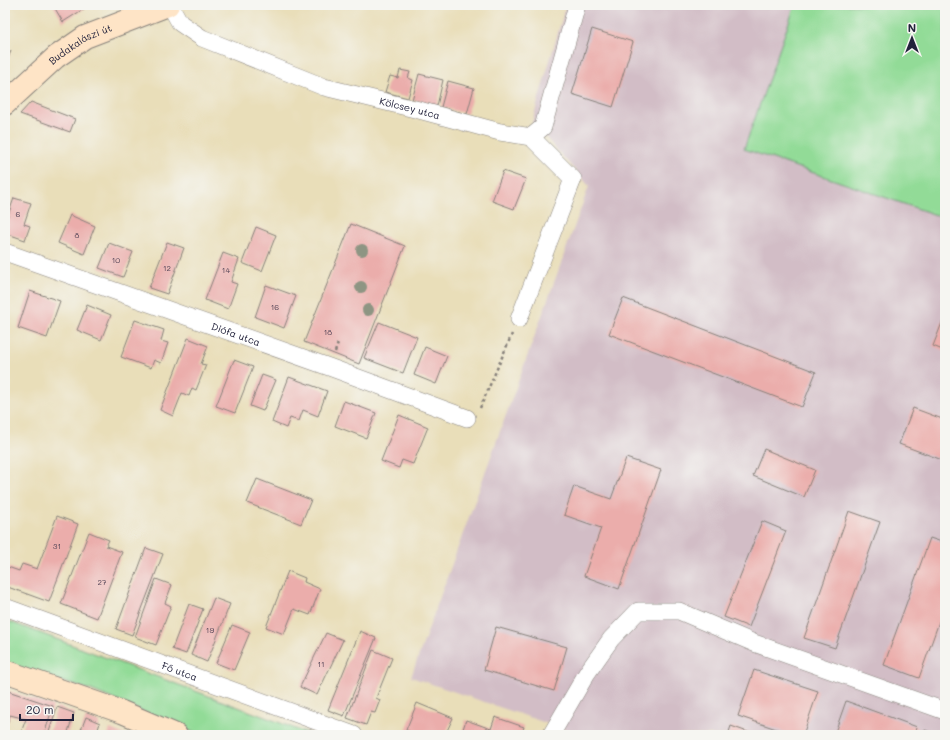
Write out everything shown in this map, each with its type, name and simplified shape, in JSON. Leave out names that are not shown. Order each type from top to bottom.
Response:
[{"type":"street","points":[[519,319],[573,179],[531,137],[543,127],[577,5]]},
{"type":"street","name":"Kölcsey utca","points":[[162,6],[180,23],[202,38],[324,87],[419,110],[500,132],[531,137]]},
{"type":"street","name":"Budakalászi út","points":[[5,104],[56,57],[85,37],[162,6]]},
{"type":"street","name":"Diófa utca","points":[[5,252],[328,367],[466,418]]},
{"type":"street","name":"Fő utca","points":[[5,607],[354,735]]},
{"type":"street","points":[[551,735],[587,673],[610,639],[638,611],[679,611],[754,643],[945,710]]},
{"type":"street","points":[[5,671],[122,712],[176,735]]},
{"type":"path","points":[[466,418],[476,418],[519,319]]},
{"type":"shaded area","points":[[566,5],[795,5],[744,149],[945,218],[945,735],[581,735],[411,677],[589,186],[532,122]]},
{"type":"green space","points":[[795,5],[945,5],[945,218],[744,149]]},
{"type":"green space","points":[[5,620],[311,735],[200,735],[91,690],[5,665]]},
{"type":"building","points":[[53,5],[90,5],[63,22]]},
{"type":"building","points":[[592,29],[633,42],[613,107],[572,94]]},
{"type":"building","points":[[5,49],[11,51],[5,65]]},
{"type":"building","points":[[400,70],[410,72],[408,78],[413,80],[408,98],[385,92],[390,76],[398,78]]},
{"type":"building","points":[[419,74],[443,80],[437,106],[412,100]]},
{"type":"building","points":[[448,81],[474,88],[467,114],[441,107]]},
{"type":"building","points":[[31,102],[75,119],[70,132],[20,114]]},
{"type":"building","points":[[503,171],[526,179],[514,209],[492,201]]},
{"type":"building","points":[[14,198],[31,203],[24,224],[30,226],[25,240],[5,233],[5,224]]},
{"type":"building","points":[[70,215],[95,226],[84,254],[58,243]]},
{"type":"building","points":[[351,224],[405,246],[359,364],[304,342]]},
{"type":"building","points":[[256,227],[276,235],[262,271],[242,263]]},
{"type":"building","points":[[167,242],[184,248],[167,294],[149,288]]},
{"type":"building","points":[[109,243],[133,252],[123,277],[99,268]]},
{"type":"building","points":[[223,253],[239,259],[231,282],[237,284],[228,309],[205,300]]},
{"type":"building","points":[[266,285],[296,296],[284,328],[255,317]]},
{"type":"building","points":[[30,291],[60,301],[47,338],[18,328]]},
{"type":"building","points":[[623,298],[816,372],[802,407],[609,334]]},
{"type":"building","points":[[87,305],[111,315],[101,340],[77,330]]},
{"type":"building","points":[[945,315],[945,351],[933,346]]},
{"type":"building","points":[[135,320],[164,330],[161,341],[168,343],[161,363],[154,360],[151,368],[121,357]]},
{"type":"building","points":[[379,322],[417,337],[403,373],[364,358]]},
{"type":"building","points":[[188,338],[208,346],[201,364],[206,365],[196,390],[192,388],[189,396],[182,393],[173,416],[160,410]]},
{"type":"building","points":[[425,347],[447,356],[436,384],[414,375]]},
{"type":"building","points":[[234,360],[253,367],[235,413],[216,406]]},
{"type":"building","points":[[262,375],[276,380],[263,411],[250,406]]},
{"type":"building","points":[[289,377],[327,391],[318,416],[303,410],[299,421],[290,418],[286,428],[272,422]]},
{"type":"building","points":[[344,401],[376,413],[366,438],[335,426]]},
{"type":"building","points":[[913,408],[945,420],[945,461],[899,444]]},
{"type":"building","points":[[399,415],[428,427],[413,464],[402,460],[399,468],[381,461]]},
{"type":"building","points":[[764,449],[815,470],[804,497],[753,476]]},
{"type":"building","points":[[626,458],[661,470],[619,589],[584,576],[601,528],[564,515],[574,486],[611,499]]},
{"type":"building","points":[[257,479],[311,500],[301,524],[247,503]]},
{"type":"building","points":[[849,511],[880,522],[835,648],[804,638]]},
{"type":"building","points":[[57,516],[78,524],[49,602],[5,586],[5,566],[19,571],[22,564],[37,569]]},
{"type":"building","points":[[762,521],[786,531],[749,627],[724,617]]},
{"type":"building","points":[[89,532],[109,540],[106,546],[122,552],[97,618],[61,604]]},
{"type":"building","points":[[930,538],[945,543],[945,605],[919,678],[884,665]]},
{"type":"building","points":[[146,548],[163,554],[132,635],[116,629]]},
{"type":"building","points":[[288,571],[305,578],[304,582],[320,589],[310,615],[294,609],[284,634],[266,627]]},
{"type":"building","points":[[156,579],[172,585],[165,603],[171,606],[156,645],[135,637]]},
{"type":"building","points":[[214,598],[230,604],[207,662],[191,655]]},
{"type":"building","points":[[189,604],[203,609],[186,654],[172,649]]},
{"type":"building","points":[[232,625],[250,632],[234,670],[216,663]]},
{"type":"building","points":[[496,627],[567,647],[554,691],[484,670]]},
{"type":"building","points":[[360,631],[376,638],[344,716],[328,710]]},
{"type":"building","points":[[326,633],[343,640],[317,695],[300,687]]},
{"type":"building","points":[[373,650],[392,658],[376,698],[380,700],[375,713],[371,712],[366,725],[347,718]]},
{"type":"building","points":[[754,670],[818,691],[803,735],[794,735],[738,716]]},
{"type":"building","points":[[5,690],[53,706],[44,735],[20,735],[26,719],[10,715],[5,730]]},
{"type":"building","points":[[846,701],[917,727],[914,735],[834,735]]},
{"type":"building","points":[[417,703],[453,718],[445,735],[418,735],[406,730]]},
{"type":"building","points":[[57,707],[74,713],[67,735],[48,735]]},
{"type":"building","points":[[86,717],[100,723],[96,735],[79,735]]},
{"type":"building","points":[[495,717],[524,727],[521,735],[461,735],[466,720],[491,729]]},
{"type":"building","points":[[731,726],[756,735],[728,735]]},
{"type":"building","points":[[110,729],[125,735],[108,735]]},
{"type":"building","points":[[925,730],[939,735],[923,735]]}]
